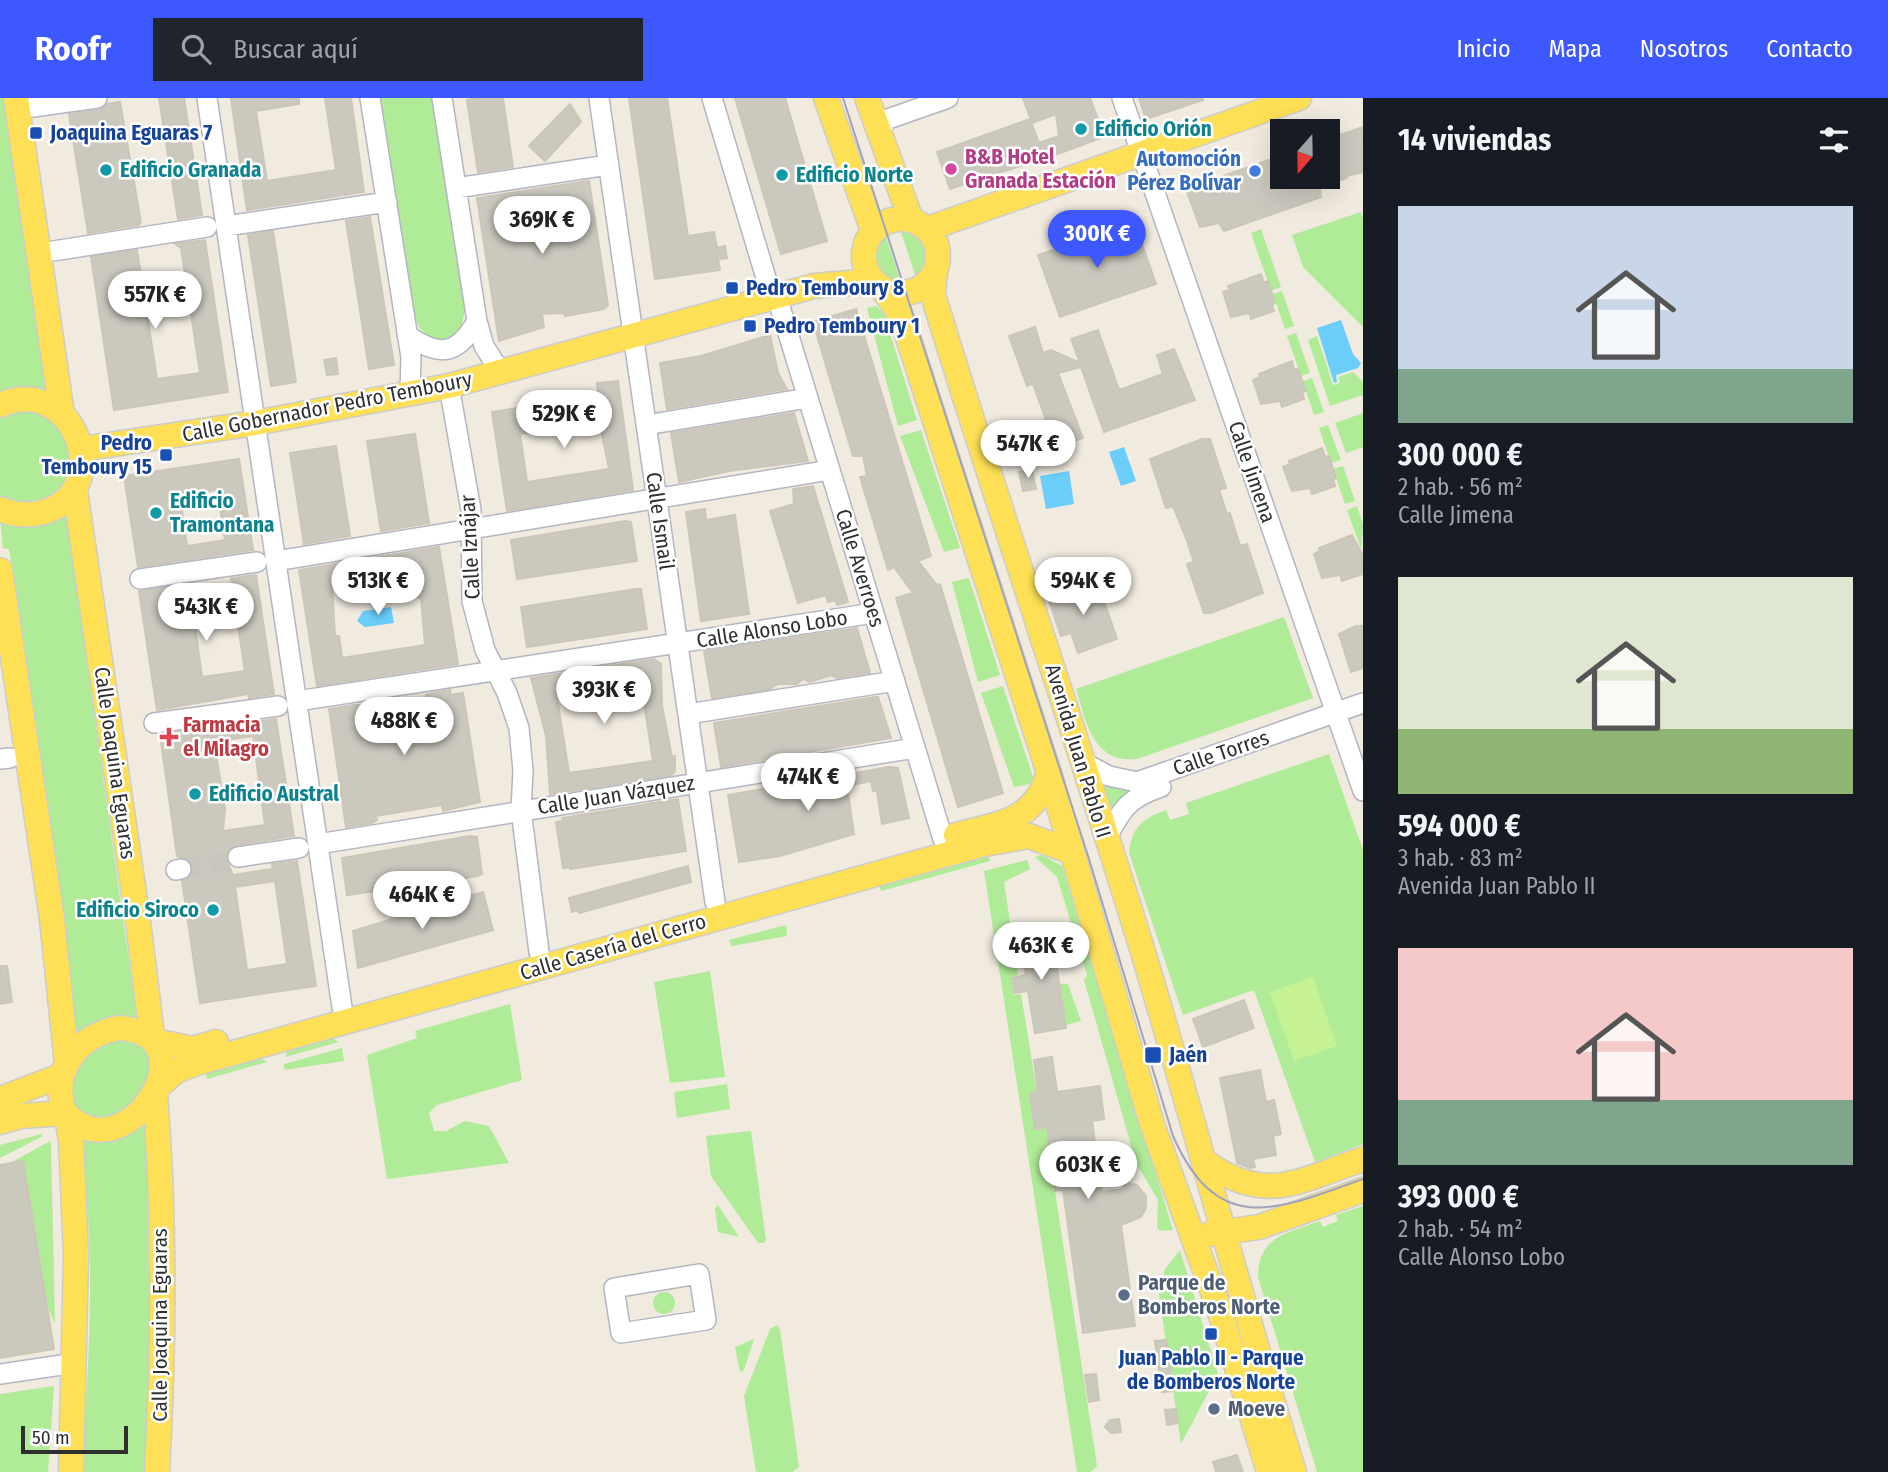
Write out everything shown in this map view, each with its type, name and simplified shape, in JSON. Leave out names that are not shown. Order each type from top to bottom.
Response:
[{"type":"main road","points":[[826,98],[873,231]]},
{"type":"main road","points":[[867,98],[918,223],[938,248],[935,272],[924,286],[908,293],[877,285],[863,254],[873,231],[885,222],[918,223],[1142,152],[1299,98]]},
{"type":"main road","points":[[24,103],[62,414]]},
{"type":"main road","name":"Calle Gobernador Pedro Temboury","points":[[814,286],[863,254]]},
{"type":"main road","name":"Avenida Juan Pablo II","points":[[935,272],[933,295],[1207,1163],[1233,1268],[1294,1472]]},
{"type":"main road","name":"Calle Gobernador Pedro Temboury","points":[[82,449],[255,423],[449,386],[814,286],[877,285]]},
{"type":"main road","name":"Avenida Juan Pablo II","points":[[877,285],[900,314],[1049,772],[1152,1124],[1219,1309],[1269,1472]]},
{"type":"main road","points":[[0,405],[18,400],[49,404],[62,414],[74,429],[82,449]]},
{"type":"main road","name":"Calle Joaquina Eguaras","points":[[82,449],[81,470],[75,490],[153,1039]]},
{"type":"main road","points":[[0,509],[20,515],[35,515],[51,509],[75,490]]},
{"type":"main road","points":[[0,570],[52,919],[64,1070],[61,1101],[71,1141],[76,1255],[71,1472]]},
{"type":"main road","name":"Calle Casería del Cerro","points":[[153,1039],[193,1049],[1020,817],[1038,800],[1049,772]]},
{"type":"main road","name":"Calle Casería del Cerro","points":[[157,1089],[176,1071],[197,1063],[984,844],[1029,836],[1072,852]]},
{"type":"main road","points":[[0,1099],[64,1070],[89,1038],[107,1031],[134,1029],[153,1039],[161,1053],[157,1089],[135,1117],[115,1127],[92,1127],[66,1114],[21,1116],[0,1122]]},
{"type":"main road","name":"Calle Joaquina Eguaras","points":[[157,1089],[162,1244],[162,1373],[157,1472]]},
{"type":"main road","points":[[1207,1163],[1242,1184],[1276,1187],[1363,1159]]},
{"type":"main road","points":[[1192,1238],[1259,1227],[1363,1190]]},
{"type":"main road","points":[[1233,1268],[1250,1235],[1259,1227]]},
{"type":"street","points":[[24,103],[97,98]]},
{"type":"street","points":[[207,98],[216,227],[255,423],[266,562],[287,704],[309,846],[342,1007]]},
{"type":"street","points":[[370,98],[407,335],[410,394]]},
{"type":"street","points":[[442,98],[477,321],[484,346],[501,373]]},
{"type":"street","name":"Calle Ismail","points":[[598,98],[715,902]]},
{"type":"street","name":"Calle Averroes","points":[[712,98],[808,398],[943,839]]},
{"type":"street","points":[[879,130],[888,119],[948,98]]},
{"type":"street","name":"Calle Jimena","points":[[1122,98],[1363,791]]},
{"type":"street","points":[[456,188],[608,165]]},
{"type":"street","points":[[53,251],[387,202]]},
{"type":"street","points":[[407,335],[436,351],[447,350],[457,347],[468,337],[477,321]]},
{"type":"street","name":"Calle Iznájar","points":[[449,386],[459,431],[472,529],[472,601],[477,628],[519,727],[523,771],[520,810],[539,951]]},
{"type":"street","points":[[646,425],[808,398]]},
{"type":"street","points":[[140,579],[266,562],[830,470]]},
{"type":"street","name":"Calle Alonso Lobo","points":[[154,723],[874,613]]},
{"type":"street","points":[[688,714],[895,681]]},
{"type":"street","name":"Calle Torres","points":[[1106,839],[1123,809],[1138,795],[1338,719],[1363,704]]},
{"type":"street","name":"Calle Torres","points":[[1081,761],[1109,776],[1137,782],[1338,719],[1363,717]]},
{"type":"street","name":"Calle Juan Vázquez","points":[[233,858],[915,748]]},
{"type":"street","points":[[699,1275],[706,1320],[621,1332],[614,1287],[699,1275]]},
{"type":"street","points":[[0,1374],[75,1363]]},
{"type":"green space","points":[[0,98],[3,98],[44,372],[55,398],[0,397]]},
{"type":"green space","points":[[381,98],[432,98],[465,310],[461,329],[447,340],[434,339],[425,334],[414,313]]},
{"type":"green space","points":[[1361,212],[1363,327],[1303,267],[1292,235]]},
{"type":"green space","points":[[900,229],[918,235],[927,248],[927,264],[917,280]]},
{"type":"green space","points":[[1261,229],[1281,287],[1271,291],[1251,233]]},
{"type":"green space","points":[[885,234],[902,285],[885,278],[876,265],[876,249]]},
{"type":"green space","points":[[1282,291],[1294,326],[1285,329],[1273,294]]},
{"type":"green space","points":[[876,306],[884,314],[917,420],[898,426],[867,308]]},
{"type":"green space","points":[[1296,333],[1310,373],[1301,376],[1287,336]]},
{"type":"green space","points":[[1317,336],[1333,385],[1340,383],[1338,377],[1353,372],[1363,382],[1363,395],[1330,406],[1308,340]]},
{"type":"green space","points":[[1312,378],[1324,412],[1314,415],[1303,381]]},
{"type":"green space","points":[[19,411],[36,413],[49,419],[72,442],[68,484],[33,508],[0,501],[0,418]]},
{"type":"green space","points":[[1363,413],[1363,447],[1346,453],[1335,423]]},
{"type":"green space","points":[[1328,425],[1341,460],[1331,463],[1319,428]]},
{"type":"green space","points":[[921,430],[960,548],[944,552],[900,436]]},
{"type":"green space","points":[[1343,466],[1355,501],[1345,504],[1333,469]]},
{"type":"green space","points":[[1357,506],[1363,525],[1361,549],[1347,510]]},
{"type":"green space","points":[[71,507],[76,540],[70,542],[134,996],[141,996],[143,1022],[71,1044],[67,1010],[74,1009],[64,914],[9,549],[3,549],[0,519]]},
{"type":"green space","points":[[969,578],[1000,675],[978,682],[952,582]]},
{"type":"green space","points":[[1284,617],[1313,698],[1137,759],[1122,759],[1110,755],[1094,738],[1076,689]]},
{"type":"green space","points":[[1003,686],[1035,783],[1014,787],[981,693]]},
{"type":"green space","points":[[1329,754],[1363,850],[1363,1144],[1315,1162],[1254,990],[1183,1015],[1129,853],[1136,830],[1151,817],[1166,810],[1170,820],[1189,814],[1186,803]]},
{"type":"green space","points":[[1094,777],[1132,791],[1108,821]]},
{"type":"green space","points":[[986,851],[990,861],[881,891],[878,881]]},
{"type":"green space","points":[[1042,855],[1062,866],[1173,1230],[1160,1231],[1157,1227],[1158,1200],[1136,1163],[1084,980],[1087,975],[1057,877],[1035,857]]},
{"type":"green space","points":[[1027,860],[1030,869],[1004,882],[1018,975],[1011,977],[1014,995],[1021,994],[1037,1092],[1030,1093],[1035,1128],[1049,1127],[1055,1191],[1097,1466],[1091,1472],[1077,1472],[984,871]]},
{"type":"green space","points":[[786,925],[787,936],[732,946],[729,940]]},
{"type":"green space","points":[[710,971],[725,1077],[670,1083],[654,982]]},
{"type":"green space","points":[[1313,977],[1337,1046],[1294,1061],[1270,992]]},
{"type":"green space","points":[[1060,984],[1068,984],[1081,1021],[1066,1025]]},
{"type":"green space","points":[[510,1004],[522,1080],[437,1105],[429,1113],[434,1131],[446,1131],[465,1121],[489,1126],[509,1163],[387,1179],[367,1055],[417,1038],[415,1031]]},
{"type":"green space","points":[[327,1035],[339,1042],[285,1057],[288,1050]]},
{"type":"green space","points":[[114,1039],[138,1040],[150,1056],[148,1082],[119,1116],[95,1118],[73,1106],[70,1093],[73,1072],[85,1057]]},
{"type":"green space","points":[[342,1048],[344,1061],[284,1070],[284,1064]]},
{"type":"green space","points":[[254,1055],[267,1062],[207,1079],[204,1069]]},
{"type":"green space","points":[[727,1084],[730,1109],[677,1118],[674,1092]]},
{"type":"green space","points":[[151,1113],[147,1163],[150,1350],[145,1472],[82,1472],[89,1345],[90,1258],[84,1173],[77,1132]]},
{"type":"green space","points":[[751,1131],[766,1240],[764,1243],[758,1243],[711,1176],[706,1136]]},
{"type":"green space","points":[[41,1134],[43,1136],[0,1158],[0,1145]]},
{"type":"green space","points":[[50,1141],[55,1324],[45,1301],[23,1162],[10,1163]]},
{"type":"green space","points":[[718,1205],[739,1237],[718,1232],[715,1208]]},
{"type":"green space","points":[[1363,1206],[1363,1472],[1317,1472],[1258,1277],[1259,1263],[1269,1244],[1286,1233],[1320,1221],[1323,1227],[1338,1221],[1336,1215]]},
{"type":"green space","points":[[1180,1250],[1218,1374],[1181,1444],[1159,1295],[1165,1269]]},
{"type":"green space","points":[[664,1292],[672,1295],[675,1303],[672,1311],[664,1314],[656,1311],[653,1303],[656,1295]]},
{"type":"green space","points":[[777,1325],[780,1329],[799,1467],[792,1472],[756,1472],[744,1396],[770,1329]]},
{"type":"green space","points":[[754,1339],[744,1370],[740,1372],[735,1347]]},
{"type":"green space","points":[[54,1386],[48,1472],[0,1472],[0,1394]]},
{"type":"water","points":[[1341,320],[1353,354],[1361,363],[1358,368],[1336,375],[1337,382],[1334,383],[1317,328]]},
{"type":"water","points":[[1124,447],[1136,481],[1121,486],[1109,452]]},
{"type":"water","points":[[1069,471],[1074,504],[1046,509],[1040,476]]},
{"type":"water","points":[[391,607],[394,623],[365,627],[357,621],[363,611]]},
{"type":"building","name":"Edificio Granada","points":[[159,98],[184,98],[202,215],[178,219]]},
{"type":"building","points":[[231,98],[299,98],[299,104],[256,111],[267,181],[336,170],[325,98],[351,98],[364,192],[247,210]]},
{"type":"building","points":[[503,98],[513,167],[478,172],[467,100]]},
{"type":"building","points":[[629,98],[667,98],[688,236],[714,232],[717,248],[725,246],[727,258],[718,259],[720,270],[655,279]]},
{"type":"building","name":"Edificio Norte","points":[[735,98],[785,98],[827,241],[781,254]]},
{"type":"building","points":[[1023,98],[1090,98],[1103,133],[1101,138],[950,189],[937,152],[1030,119],[1039,143],[1059,136],[1056,114],[1032,123]]},
{"type":"building","points":[[1139,98],[1202,98],[1203,100],[1146,119]]},
{"type":"building","name":"Edificio Granada","points":[[120,102],[141,222],[139,225],[88,233],[69,114],[99,110],[107,104]]},
{"type":"building","points":[[570,104],[581,122],[545,161],[529,146]]},
{"type":"building","points":[[1363,127],[1363,172],[1340,180],[1340,135]]},
{"type":"building","points":[[1270,160],[1270,189],[1320,189],[1321,197],[1224,231],[1219,223],[1200,227],[1186,189]]},
{"type":"building","points":[[589,181],[608,305],[604,309],[565,316],[564,313],[542,314],[544,327],[499,341],[477,198]]},
{"type":"building","points":[[370,217],[394,365],[369,369],[346,221]]},
{"type":"building","points":[[1134,222],[1156,284],[1060,317],[1038,255]]},
{"type":"building","points":[[273,231],[296,382],[271,386],[248,235]]},
{"type":"building","points":[[205,240],[228,392],[114,410],[91,257],[137,250],[157,379],[200,373],[181,248],[175,244]]},
{"type":"building","points":[[1261,274],[1264,283],[1268,281],[1275,303],[1272,305],[1274,311],[1251,319],[1249,313],[1231,317],[1223,292],[1230,290],[1228,286]]},
{"type":"building","points":[[856,309],[931,556],[918,561],[937,585],[940,584],[1003,793],[958,807],[896,598],[913,593],[894,567],[888,570],[860,477],[867,476],[863,456],[853,456],[813,322]]},
{"type":"building","points":[[1035,327],[1043,353],[1051,350],[1080,363],[1071,339],[1098,330],[1119,390],[1163,374],[1157,355],[1174,349],[1195,400],[1104,432],[1081,367],[1058,373],[1083,438],[1056,448],[1033,384],[1027,386],[1009,336]]},
{"type":"building","points":[[770,335],[778,373],[787,389],[667,409],[660,363],[701,356]]},
{"type":"building","points":[[336,358],[338,374],[327,375],[324,360]]},
{"type":"building","points":[[1292,361],[1306,391],[1302,392],[1304,399],[1282,407],[1280,401],[1261,404],[1253,380],[1260,377],[1259,374]]},
{"type":"building","points":[[618,381],[633,490],[507,511],[492,412],[596,396],[597,383]],"holes":[[[604,421],[600,425],[609,469],[527,482],[520,434]]]},
{"type":"building","points":[[794,413],[808,461],[729,471],[679,482],[671,433]]},
{"type":"building","points":[[415,434],[429,523],[381,531],[367,441]]},
{"type":"building","points":[[1202,439],[1210,439],[1226,488],[1219,490],[1227,514],[1230,513],[1240,546],[1247,544],[1263,593],[1211,613],[1204,613],[1187,564],[1194,562],[1186,538],[1173,506],[1166,508],[1150,459]]},
{"type":"building","points":[[336,446],[350,536],[304,544],[290,453]]},
{"type":"building","points":[[1322,448],[1325,457],[1329,456],[1336,478],[1333,479],[1335,486],[1312,494],[1310,488],[1292,491],[1283,467],[1290,464],[1289,461]]},
{"type":"building","name":"Edificio Tramontana","points":[[239,459],[253,550],[138,567],[124,476]],"holes":[[[217,490],[225,540],[187,546],[180,496]]]},
{"type":"building","points":[[1032,470],[1036,489],[1023,491],[1019,472]]},
{"type":"building","points":[[813,486],[848,602],[837,605],[835,600],[828,602],[826,595],[798,603],[770,511],[794,504],[793,489]]},
{"type":"building","points":[[705,509],[706,520],[735,515],[749,614],[701,621],[686,512]]},
{"type":"building","points":[[631,522],[637,561],[517,579],[511,540]]},
{"type":"building","points":[[1352,535],[1363,556],[1363,574],[1342,581],[1340,575],[1322,578],[1314,554],[1320,551],[1319,548]]},
{"type":"building","points":[[439,547],[458,664],[317,686],[299,570]],"holes":[[[414,576],[418,598],[421,598],[425,645],[342,658],[339,636],[335,636],[332,588]]]},
{"type":"building","points":[[256,575],[274,694],[249,698],[248,694],[157,710],[139,591],[189,584],[189,589],[232,584],[231,578]],"holes":[[[235,607],[245,671],[202,677],[193,613]]]},
{"type":"building","points":[[1097,581],[1117,639],[1078,653],[1071,633],[1061,636],[1048,598]]},
{"type":"building","points":[[641,589],[647,629],[527,647],[521,607]]},
{"type":"building","points":[[1356,626],[1363,626],[1363,668],[1351,672],[1339,634]]},
{"type":"building","points":[[857,628],[870,673],[837,678],[831,675],[810,682],[803,679],[797,684],[777,684],[770,689],[712,698],[704,651]]},
{"type":"building","points":[[654,659],[661,664],[662,706],[672,757],[675,756],[675,771],[672,775],[550,794],[546,736],[531,678]],"holes":[[[640,678],[653,761],[569,773],[556,691]]]},
{"type":"building","points":[[450,690],[451,695],[463,693],[480,802],[443,811],[442,805],[376,816],[377,820],[372,823],[346,827],[329,709],[360,705],[361,710],[426,700],[426,695]]},
{"type":"building","points":[[878,697],[891,738],[721,767],[714,723]]},
{"type":"building","points":[[276,719],[294,836],[236,845],[227,852],[226,859],[233,875],[273,869],[272,864],[297,861],[316,986],[200,1003],[182,881],[190,878],[193,867],[190,860],[177,856],[160,734]],"holes":[[[253,736],[265,825],[223,831],[225,809],[214,742]],[[275,881],[287,964],[247,970],[235,887]]]},
{"type":"building","points":[[889,767],[898,768],[909,818],[882,824],[877,791],[873,791],[871,781],[847,786],[854,834],[780,856],[739,862],[728,795]]},
{"type":"building","points":[[678,799],[686,851],[563,868],[556,822],[563,821],[562,818]]},
{"type":"building","points":[[477,837],[482,874],[478,876],[347,895],[342,858]]},
{"type":"building","points":[[688,866],[691,882],[579,913],[578,910],[572,912],[569,898]]},
{"type":"building","points":[[483,892],[493,930],[358,968],[353,931],[422,910],[438,910],[437,906],[464,901],[463,898]]},
{"type":"building","points":[[1051,930],[1066,1028],[1035,1033],[1028,991],[1015,993],[1012,978],[1026,975],[1019,935]]},
{"type":"building","points":[[0,966],[7,966],[12,1002],[0,1004]]},
{"type":"building","points":[[1244,1000],[1254,1028],[1203,1047],[1193,1019]]},
{"type":"building","points":[[1052,1057],[1057,1092],[1100,1086],[1104,1119],[1092,1121],[1102,1192],[1124,1189],[1123,1182],[1137,1185],[1146,1196],[1146,1208],[1141,1217],[1121,1225],[1135,1326],[1083,1333],[1063,1190],[1055,1191],[1047,1127],[1035,1129],[1030,1093],[1038,1092],[1034,1060]]},
{"type":"building","points":[[1260,1070],[1266,1102],[1274,1100],[1281,1134],[1273,1136],[1276,1155],[1253,1159],[1255,1167],[1250,1168],[1237,1163],[1220,1078]]},
{"type":"building","points":[[23,1161],[54,1349],[0,1358],[0,1165]]},
{"type":"building","points":[[1166,1340],[1173,1391],[1162,1392],[1155,1341]]},
{"type":"building","points":[[1096,1374],[1099,1400],[1089,1402],[1085,1375]]},
{"type":"building","points":[[1176,1409],[1178,1423],[1167,1425],[1165,1410]]},
{"type":"building","points":[[1119,1419],[1121,1432],[1111,1433],[1105,1427],[1110,1420]]},
{"type":"building","points":[[1237,1455],[1243,1472],[1216,1472],[1213,1462]]},
{"type":"tunnel","points":[[181,869],[232,862]]},
{"type":"tram line","points":[[843,98],[1089,859],[1173,1136],[1191,1168],[1210,1190],[1230,1203],[1253,1207],[1277,1206],[1363,1179]]},
{"type":"place","name":"Edificio Orión","points":[[1081,129]]},
{"type":"place","name":"Joaquina Eguaras 7","points":[[36,133]]},
{"type":"place","name":"B&B Hotel Granada Estación","points":[[951,169]]},
{"type":"place","name":"Edificio Granada","points":[[106,170]]},
{"type":"place","name":"Automoción Pérez Bolívar","points":[[1255,171]]},
{"type":"place","name":"Edificio Norte","points":[[782,175]]},
{"type":"place","name":"Pedro Temboury 8","points":[[732,288]]},
{"type":"place","name":"Pedro Temboury 1","points":[[750,326]]},
{"type":"place","name":"Pedro Temboury 15","points":[[166,455]]},
{"type":"place","name":"Edificio Tramontana","points":[[156,513]]},
{"type":"place","name":"Farmacia el Milagro","points":[[169,737]]},
{"type":"place","name":"Edificio Austral","points":[[195,794]]},
{"type":"place","name":"Edificio Siroco","points":[[213,910]]},
{"type":"place","name":"Jaén","points":[[1153,1055]]},
{"type":"place","name":"Parque de Bomberos Norte","points":[[1124,1295]]},
{"type":"place","name":"Juan Pablo II - Parque de Bomberos Norte","points":[[1211,1334]]},
{"type":"place","name":"Moeve","points":[[1214,1409]]}]
